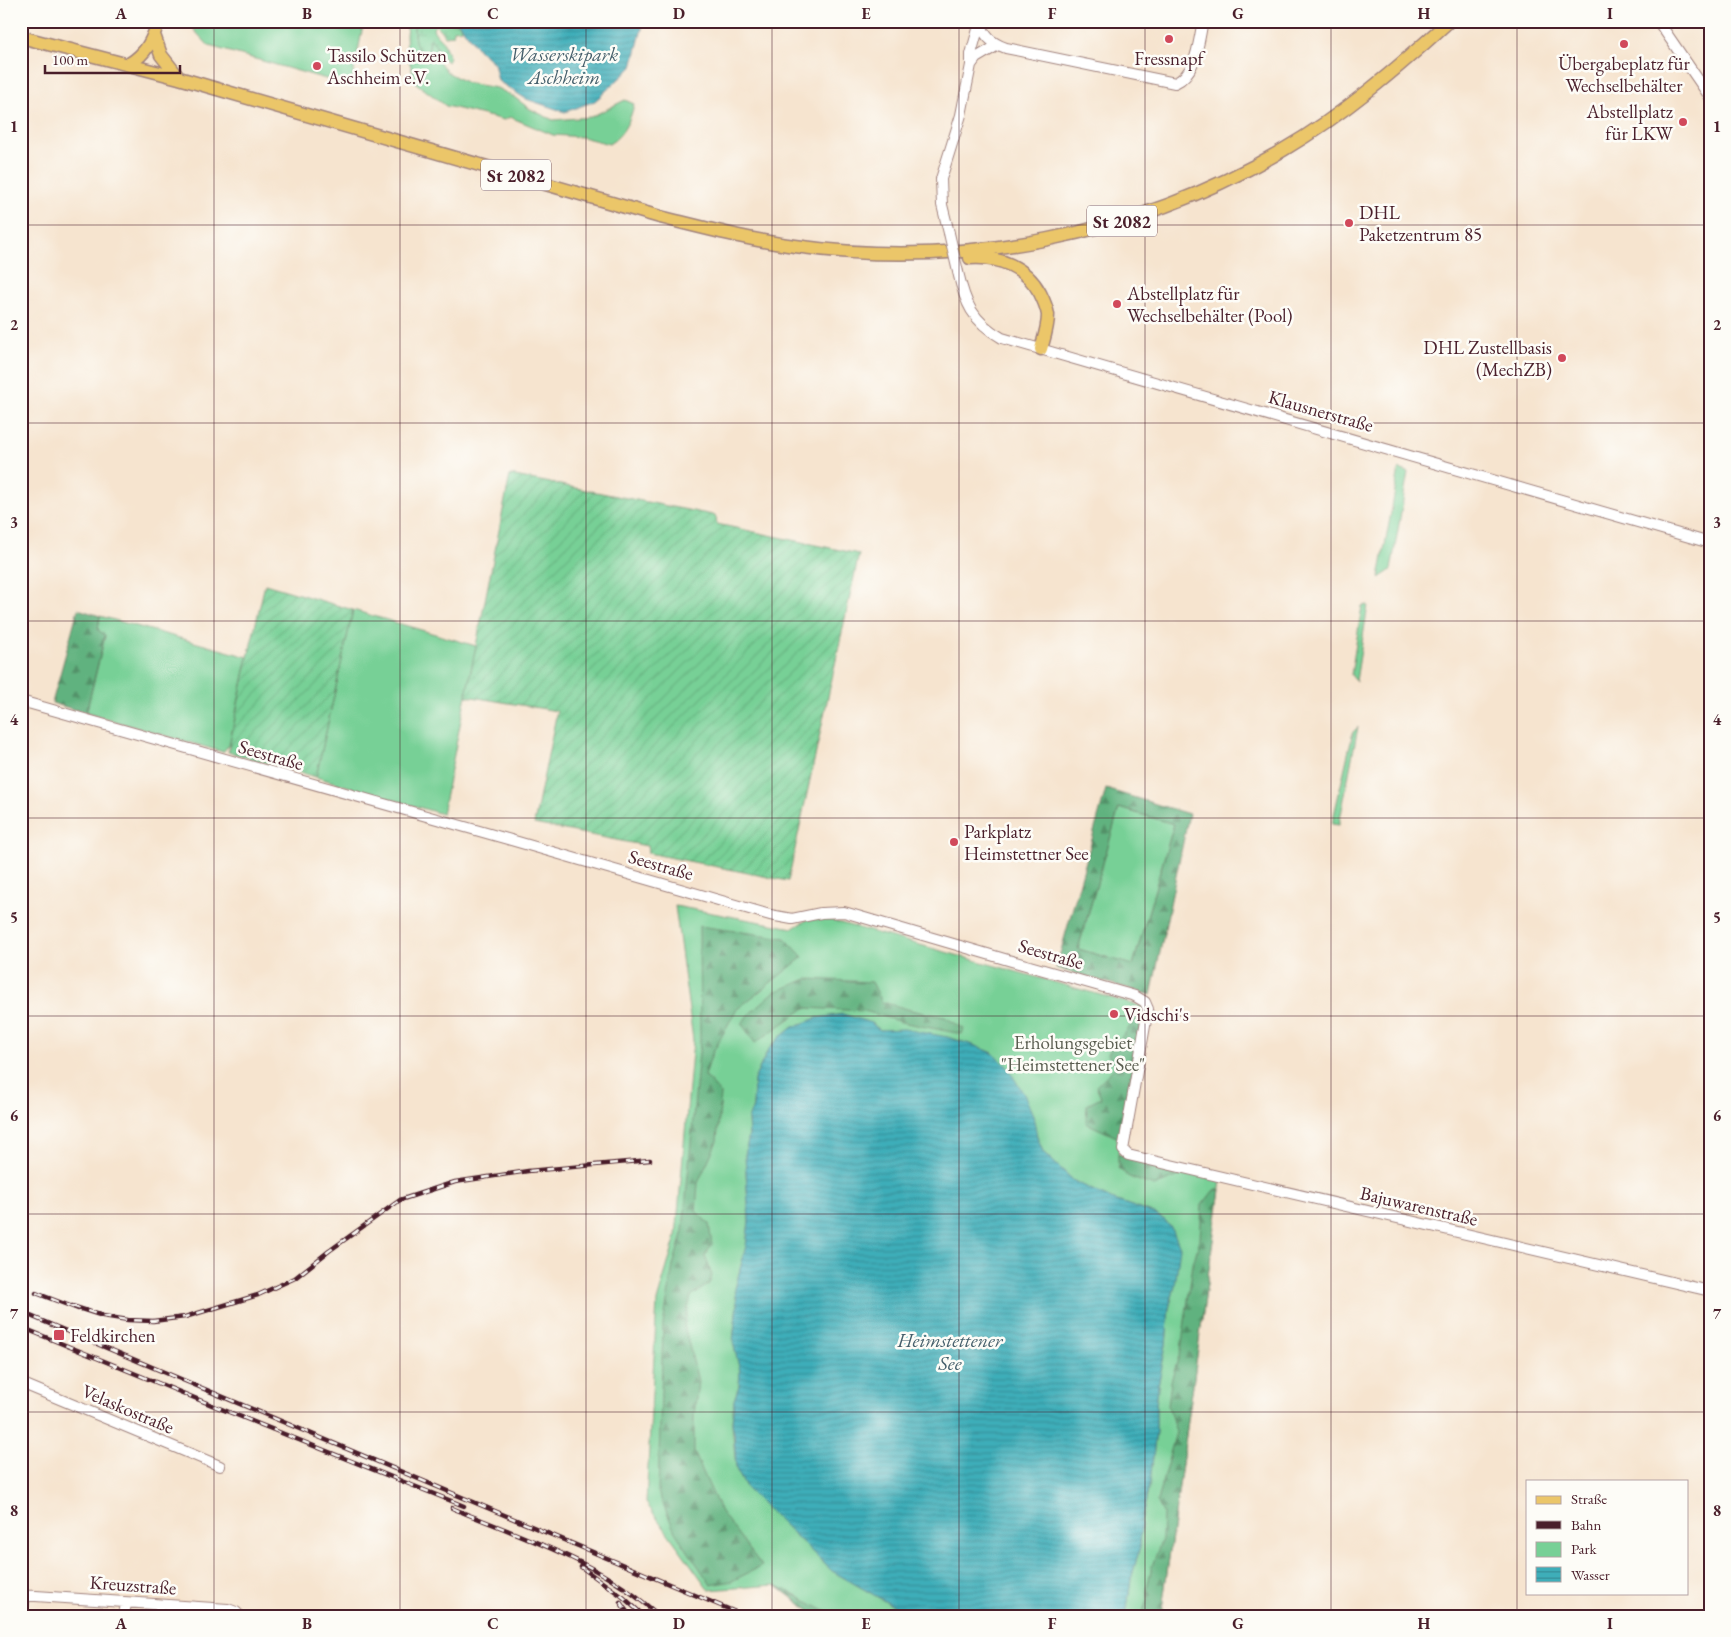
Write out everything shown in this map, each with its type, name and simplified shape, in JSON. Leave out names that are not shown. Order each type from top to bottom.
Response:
[{"type":"main road","points":[[128,64],[139,58],[144,52],[154,35],[158,21]]},
{"type":"main road","name":"St 2082","points":[[21,37],[179,78],[660,217],[705,228],[795,246],[839,251],[909,253],[960,252],[1036,242],[1126,220],[1174,203],[1253,167],[1316,129],[1375,86],[1445,23]]},
{"type":"main road","points":[[154,35],[161,55],[179,78]]},
{"type":"main road","points":[[909,253],[928,260],[982,257],[996,259],[1012,265],[1025,273],[1035,284],[1048,313],[1041,349]]},
{"type":"street","points":[[980,21],[987,37],[998,45],[1175,83],[1184,78],[1193,65],[1203,21]]},
{"type":"street","points":[[971,65],[971,54],[980,21]]},
{"type":"street","points":[[1658,21],[1710,98]]},
{"type":"street","points":[[971,65],[976,58],[998,45]]},
{"type":"street","name":"Klausnerstraße","points":[[971,65],[956,136],[943,170],[942,205],[968,307],[980,323],[1002,338],[1710,542]]},
{"type":"street","name":"Seestraße","points":[[21,701],[521,842],[770,915],[792,919],[820,913],[844,912],[1135,996],[1145,1002],[1148,1009],[1123,1150]]},
{"type":"street","name":"Bajuwarenstraße","points":[[1123,1150],[1128,1155],[1213,1176],[1710,1291]]},
{"type":"street","name":"Velaskostraße","points":[[21,1384],[220,1466]]},
{"type":"street","points":[[22,1616],[23,1595]]},
{"type":"street","name":"Kreuzstraße","points":[[23,1595],[228,1609],[240,1616]]},
{"type":"street","points":[[124,1616],[126,1603]]},
{"type":"green space","name":"Tassilo Schützen Aschheim e.V.","points":[[196,21],[364,21],[351,86],[209,46],[194,30]]},
{"type":"green space","points":[[408,21],[415,21],[415,40],[423,56],[428,53],[430,39],[441,56],[437,59],[447,72],[467,83],[497,88],[514,97],[530,109],[553,120],[591,117],[625,100],[634,104],[631,115],[622,132],[609,144],[582,137],[553,135],[510,117],[504,120],[446,106],[416,83],[407,54],[406,34]]},
{"type":"green space","points":[[415,21],[457,21],[462,29],[454,30],[453,35],[445,36],[436,25],[433,28],[443,42],[450,58],[447,62],[430,39],[428,53],[423,56],[415,40]]},
{"type":"green space","points":[[1399,469],[1408,472],[1391,570],[1379,578]]},
{"type":"green space","points":[[510,475],[713,515],[716,517],[717,524],[859,554],[788,881],[648,853],[647,846],[534,824],[557,711],[466,696]]},
{"type":"green space","points":[[265,584],[353,610],[316,777],[228,752]]},
{"type":"green space","points":[[1368,605],[1356,681],[1351,675],[1362,606]]},
{"type":"green space","points":[[78,609],[100,616],[98,630],[105,635],[86,713],[52,703]]},
{"type":"green space","points":[[353,610],[476,646],[442,814],[316,777]]},
{"type":"green space","points":[[100,616],[248,657],[229,745],[223,752],[86,713],[105,636],[98,630]]},
{"type":"green space","points":[[1358,727],[1339,825],[1332,824],[1353,732]]},
{"type":"green space","points":[[1106,789],[1189,814],[1151,995],[1056,968]],"holes":[[[1119,808],[1174,824],[1133,965],[1078,949]]]},
{"type":"green space","points":[[1119,808],[1174,824],[1133,965],[1078,949]]},
{"type":"green space","name":"Erholungsgebiet \"Heimstettener See\"","points":[[675,906],[793,928],[810,918],[819,917],[1144,1007],[1118,1154],[1221,1181],[1161,1616],[1126,1616],[1131,1579],[1140,1547],[1141,1522],[1150,1482],[1156,1431],[1158,1386],[1166,1345],[1169,1308],[1175,1286],[1173,1231],[1165,1220],[1149,1212],[1111,1199],[1074,1181],[1043,1152],[1037,1136],[993,1053],[947,1037],[880,1030],[871,1023],[817,1018],[793,1027],[768,1050],[754,1080],[753,1107],[748,1119],[749,1135],[745,1155],[749,1221],[746,1246],[735,1289],[737,1304],[733,1342],[740,1370],[732,1423],[736,1469],[747,1489],[832,1571],[911,1616],[816,1616],[775,1585],[709,1590],[646,1503],[657,1301],[676,1236],[693,1040]]},
{"type":"green space","points":[[699,926],[785,938],[803,957],[736,1010],[711,1056],[705,1076],[721,1094],[717,1141],[698,1183],[696,1211],[709,1224],[712,1245],[705,1255],[712,1276],[709,1284],[691,1296],[684,1325],[698,1381],[694,1416],[694,1452],[721,1512],[762,1566],[732,1581],[711,1585],[675,1532],[658,1492],[663,1325],[673,1266],[683,1231],[700,1041]]},
{"type":"green space","points":[[807,979],[872,982],[882,1002],[945,1017],[964,1029],[962,1034],[901,1022],[865,1011],[805,1008],[755,1043],[742,1024],[747,1016],[774,992]]},
{"type":"green space","points":[[1144,1007],[1121,1139],[1086,1123],[1087,1105],[1101,1098],[1096,1086],[1115,1067],[1108,1054]]},
{"type":"green space","points":[[1118,1154],[1187,1173],[1154,1186],[1129,1177],[1118,1168]]},
{"type":"green space","points":[[1214,1190],[1220,1190],[1161,1616],[1141,1616],[1148,1598],[1147,1588],[1152,1566],[1162,1539],[1163,1513],[1157,1501],[1176,1432],[1168,1406],[1171,1381],[1181,1350],[1193,1264],[1200,1239],[1202,1205]]},
{"type":"green space","points":[[776,1585],[834,1616],[816,1616]]},
{"type":"water","name":"Wasserskipark Aschheim","points":[[457,21],[644,21],[632,67],[595,101],[565,112],[526,99],[498,81],[494,63],[479,50]]},
{"type":"water","name":"Heimstettener See","points":[[843,1014],[871,1023],[880,1030],[904,1029],[947,1037],[993,1053],[1006,1065],[1025,1096],[1033,1115],[1037,1136],[1043,1152],[1074,1181],[1111,1199],[1149,1212],[1165,1220],[1173,1231],[1180,1247],[1158,1386],[1156,1431],[1150,1482],[1141,1522],[1140,1547],[1131,1579],[1126,1616],[911,1616],[832,1571],[747,1489],[736,1469],[732,1423],[734,1400],[739,1386],[740,1371],[733,1342],[737,1304],[735,1289],[746,1246],[749,1221],[745,1155],[749,1135],[748,1119],[753,1107],[754,1080],[768,1050],[793,1027],[817,1018]]},
{"type":"railway","points":[[72,1306],[103,1316],[128,1320],[153,1321],[185,1317],[258,1295],[295,1278],[400,1200],[455,1182],[528,1171],[650,1160]]},
{"type":"railway","points":[[36,1293],[78,1309]]},
{"type":"railway","points":[[21,1312],[745,1616]]},
{"type":"railway","points":[[21,1327],[464,1506]]},
{"type":"railway","points":[[452,1508],[534,1541],[587,1566],[637,1597],[659,1616]]},
{"type":"railway","points":[[581,1567],[623,1597],[644,1616]]},
{"type":"railway","points":[[620,1602],[630,1616]]},
{"type":"place","name":"Fressnapf","points":[[1169,39]]},
{"type":"place","name":"Übergabeplatz für Wechselbehälter","points":[[1624,44]]},
{"type":"place","name":"Tassilo Schützen Aschheim e.V.","points":[[317,66]]},
{"type":"place","name":"Abstellplatz für LKW","points":[[1683,122]]},
{"type":"place","name":"DHL Paketzentrum 85","points":[[1349,223]]},
{"type":"place","name":"Abstellplatz für Wechselbehälter (Pool)","points":[[1117,304]]},
{"type":"place","name":"DHL Zustellbasis (MechZB)","points":[[1562,358]]},
{"type":"place","name":"Parkplatz Heimstettner See","points":[[954,842]]},
{"type":"place","name":"Vidschi's","points":[[1114,1014]]},
{"type":"place","name":"Feldkirchen","points":[[59,1335]]}]
